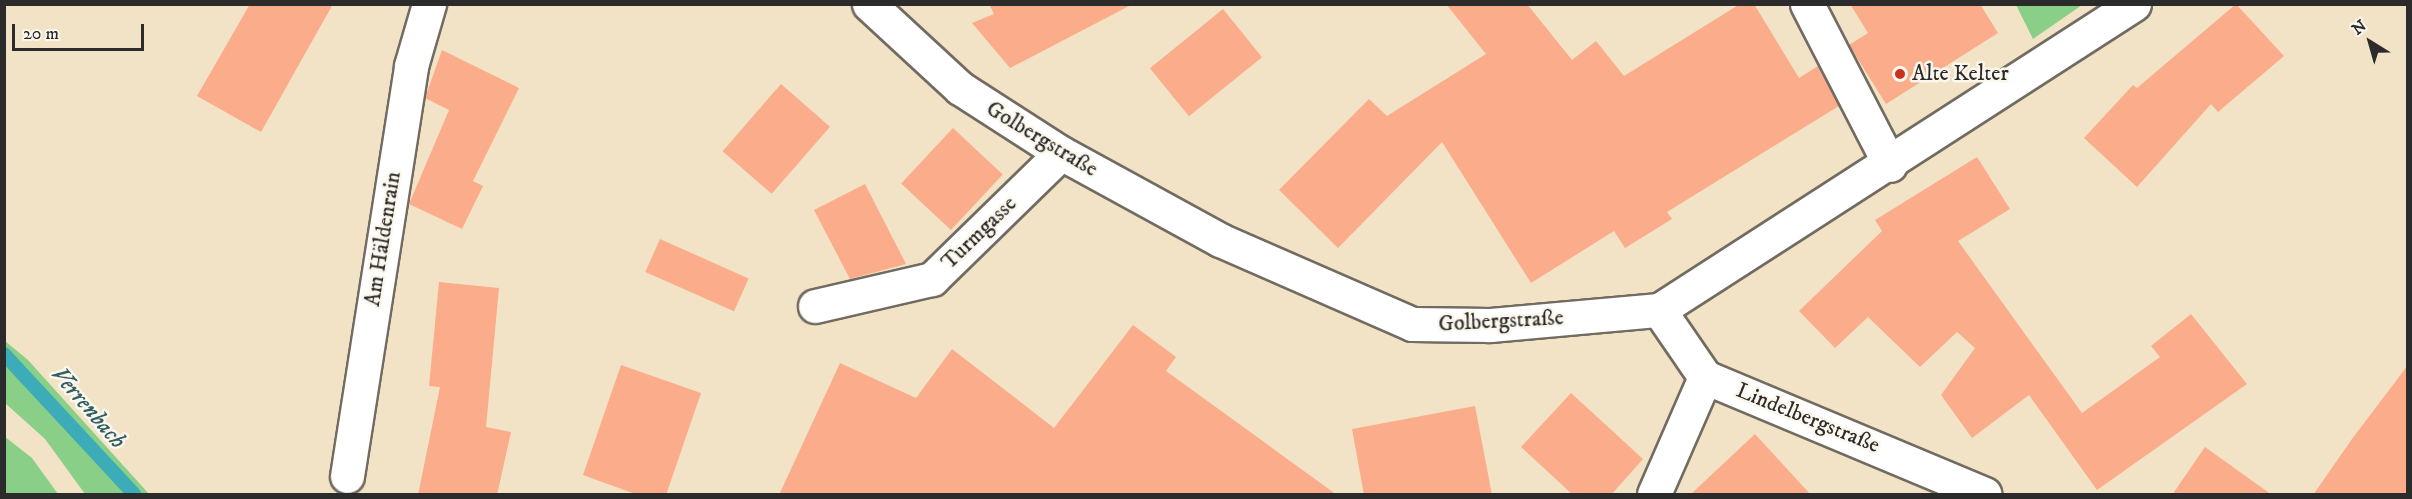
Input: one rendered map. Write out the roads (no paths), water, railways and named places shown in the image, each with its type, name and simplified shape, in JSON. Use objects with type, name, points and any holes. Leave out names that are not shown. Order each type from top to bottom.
[{"type":"street","name":"Am Häldenrain","points":[[347,476],[409,77],[429,4]]},
{"type":"street","name":"Golbergstraße","points":[[869,4],[960,88],[1061,153],[1220,240],[1412,324],[1490,325],[1659,310],[1890,165],[2134,4]]},
{"type":"street","points":[[1807,4],[1890,165]]},
{"type":"street","name":"Turmgasse","points":[[815,306],[932,279],[1061,153]]},
{"type":"street","points":[[1654,495],[1705,378],[1659,310]]},
{"type":"street","name":"Lindelbergstraße","points":[[1705,378],[1985,495]]},
{"type":"waterway","name":"Verrenbach","points":[[4,354],[134,494]]},
{"type":"place","name":"Alte Kelter","points":[[1900,74]]}]
